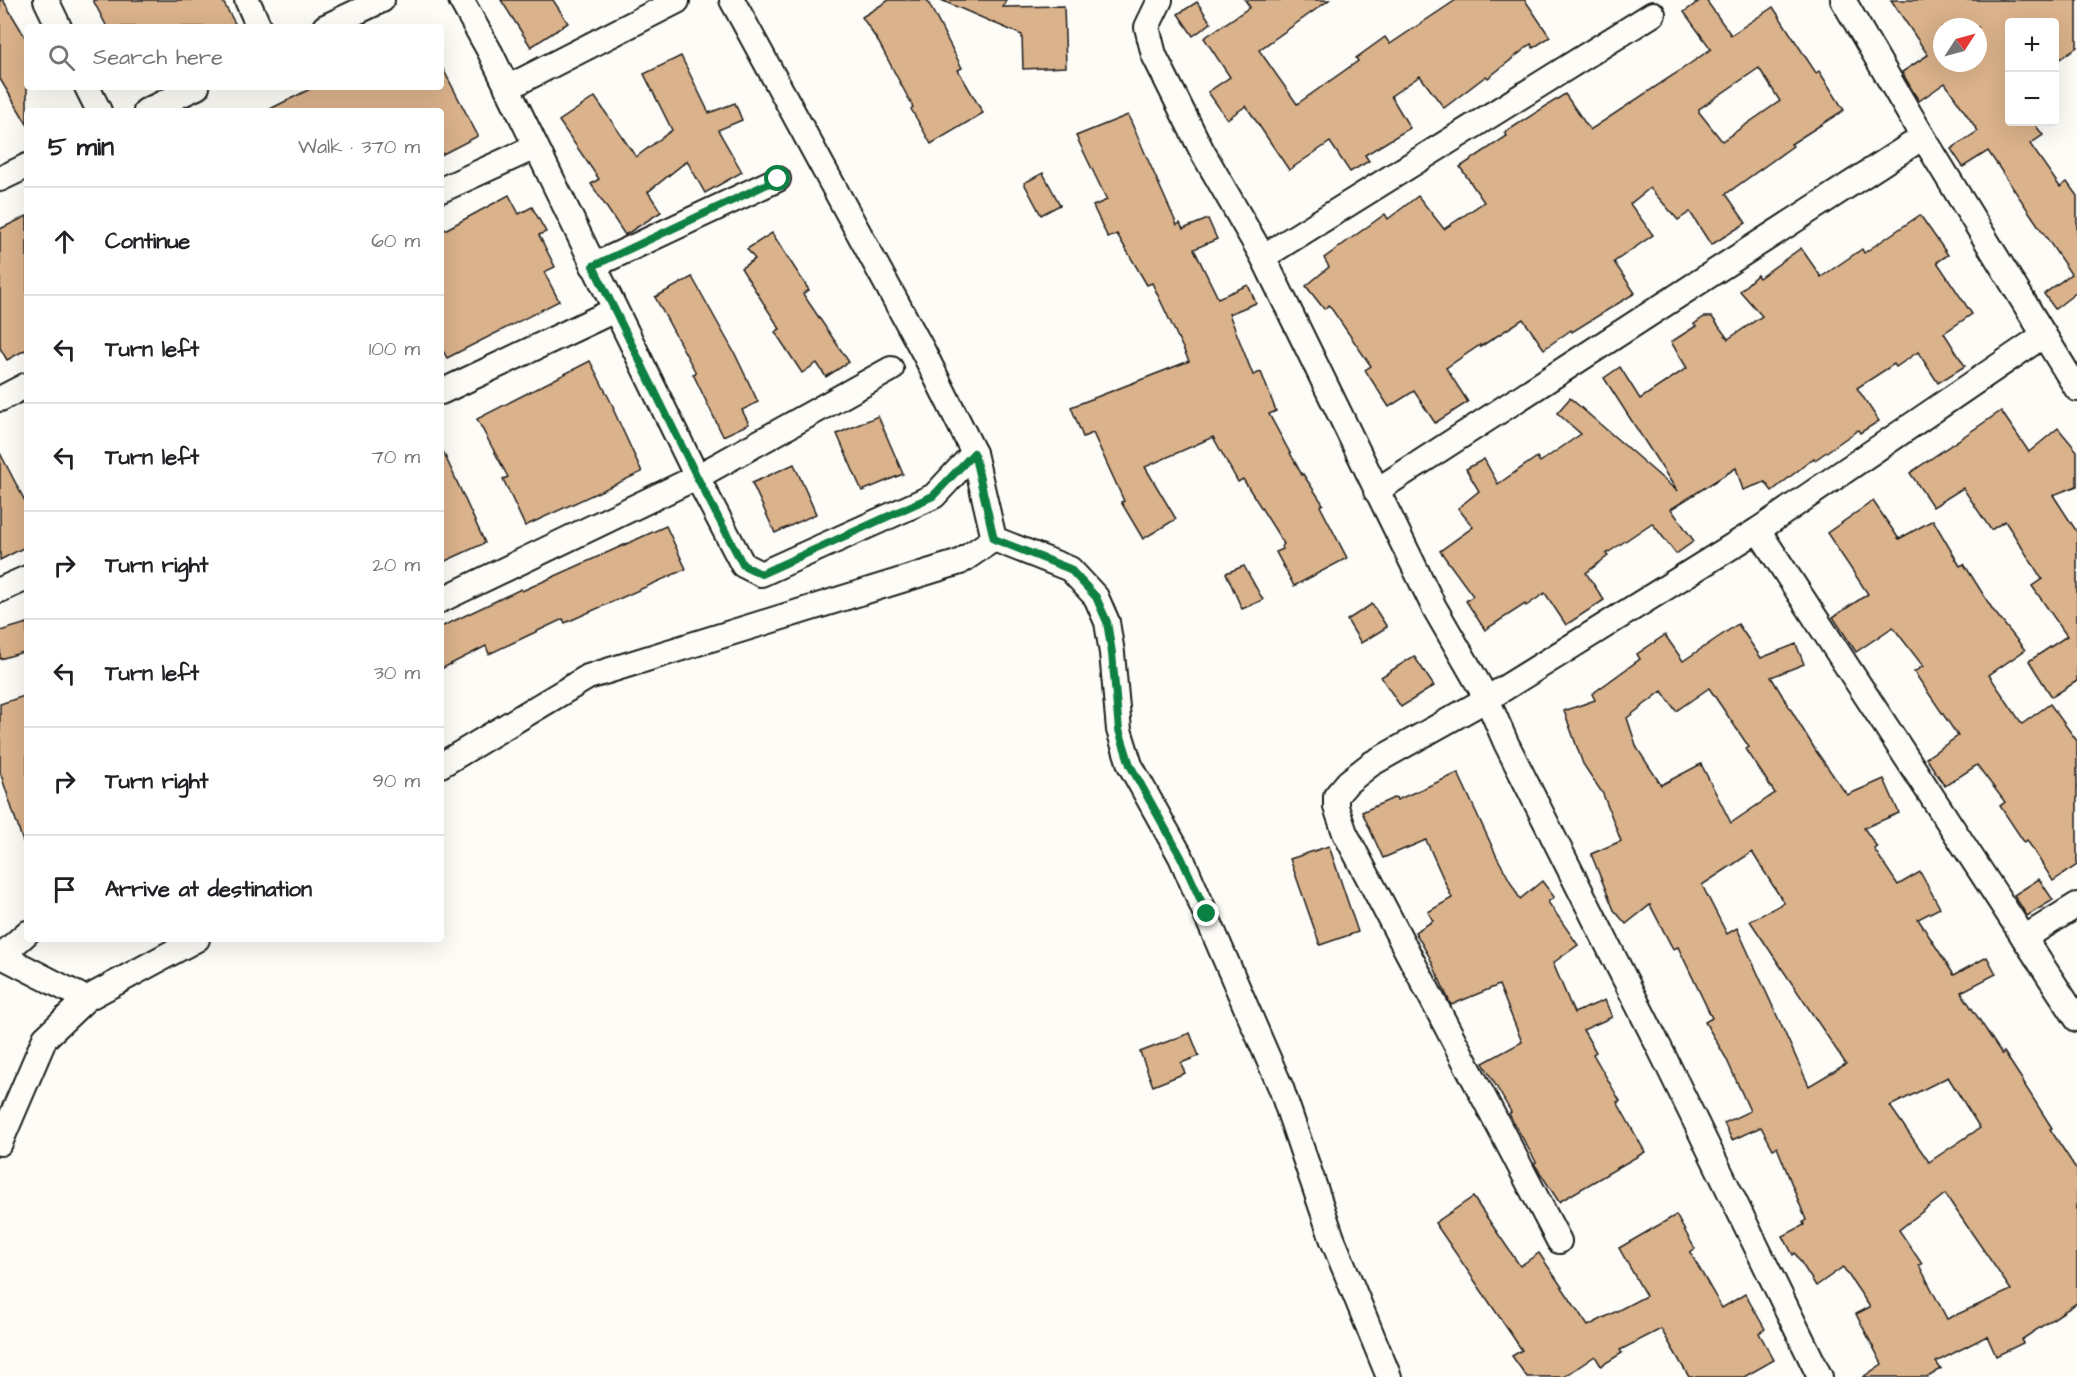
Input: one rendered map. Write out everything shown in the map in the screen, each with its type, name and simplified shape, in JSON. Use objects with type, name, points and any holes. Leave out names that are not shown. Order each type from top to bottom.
[{"type":"street","points":[[46,0],[58,24]]},
{"type":"street","points":[[247,0],[258,24]]},
{"type":"street","points":[[331,24],[382,0]]},
{"type":"street","points":[[461,0],[490,52],[697,477],[743,565],[761,574],[933,496],[974,453]]},
{"type":"street","points":[[732,0],[923,351],[974,453],[994,539]]},
{"type":"street","points":[[1160,0],[1147,27],[1154,55],[1202,151],[1263,257],[1434,607],[1487,699],[1506,743],[1661,1051],[1820,1377]]},
{"type":"street","points":[[1843,0],[1923,137],[2077,389]]},
{"type":"street","points":[[507,88],[676,1]]},
{"type":"street","points":[[1263,257],[1653,14]]},
{"type":"street","points":[[88,90],[98,108]]},
{"type":"street","points":[[152,108],[191,90]]},
{"type":"street","points":[[1377,491],[1923,137]]},
{"type":"street","points":[[444,189],[535,147]]},
{"type":"street","points":[[0,179],[24,167]]},
{"type":"street","points":[[593,266],[778,179]]},
{"type":"street","points":[[444,391],[615,310]]},
{"type":"street","points":[[1559,1241],[1345,833],[1336,807],[1336,796],[1348,782],[1371,764],[1487,699],[1758,530],[2044,335]]},
{"type":"street","points":[[444,599],[697,477],[891,369]]},
{"type":"street","points":[[0,399],[24,387]]},
{"type":"street","points":[[1758,530],[2077,1019]]},
{"type":"street","points":[[444,763],[588,677],[960,561],[994,539]]},
{"type":"street","points":[[994,539],[1070,569],[1096,597],[1107,622],[1119,730],[1130,765],[1181,857],[1281,1088],[1332,1238],[1389,1377]]},
{"type":"street","points":[[0,590],[24,579]]},
{"type":"street","points":[[2024,938],[2077,905]]},
{"type":"street","points":[[24,936],[1,955],[86,999]]},
{"type":"street","points":[[0,1143],[45,1038],[86,999],[191,942]]},
{"type":"building","points":[[0,0],[3,0],[24,35],[24,90],[27,90],[27,108],[24,108],[24,119],[0,79]]},
{"type":"building","points":[[93,0],[222,0],[235,24],[105,24]]},
{"type":"building","points":[[501,0],[553,0],[568,23],[531,47]]},
{"type":"building","points":[[889,0],[927,0],[962,68],[958,70],[983,113],[931,144],[879,43],[862,17]]},
{"type":"building","points":[[941,0],[1006,0],[1003,7],[1064,6],[1066,67],[1023,69],[1022,35]]},
{"type":"building","points":[[1245,0],[1329,0],[1259,50],[1297,104],[1358,61],[1356,58],[1385,37],[1390,44],[1456,0],[1525,0],[1550,37],[1533,48],[1531,44],[1488,78],[1486,76],[1444,108],[1420,76],[1391,96],[1410,128],[1365,155],[1369,161],[1350,172],[1330,142],[1289,170],[1246,106],[1227,119],[1208,92],[1230,77],[1204,38],[1250,7]]},
{"type":"building","points":[[1701,0],[1706,0],[1731,35],[1773,7],[1816,73],[1819,71],[1844,110],[1791,144],[1793,146],[1726,194],[1746,223],[1711,245],[1690,212],[1678,220],[1650,188],[1630,204],[1653,235],[1614,262],[1635,293],[1572,332],[1571,330],[1544,349],[1523,319],[1480,347],[1480,345],[1446,368],[1468,402],[1435,423],[1414,391],[1389,407],[1365,370],[1371,366],[1329,305],[1324,309],[1306,286],[1329,267],[1324,258],[1385,214],[1388,219],[1418,196],[1444,229],[1484,202],[1460,167],[1507,136],[1504,133],[1565,94],[1590,130],[1675,74],[1711,49],[1684,12]],"holes":[[[1759,68],[1780,101],[1722,141],[1699,112],[1699,109]]]},
{"type":"building","points":[[1891,0],[2077,0],[2077,47],[2059,59],[2059,18],[2005,18],[2005,126],[2036,126],[2043,135],[2030,144],[2060,187],[2067,182],[2077,196],[2077,292],[2055,309],[2044,294],[2071,274],[1988,151],[1963,167],[1951,149],[1978,131],[1945,83],[1919,101],[1902,72],[1928,55]]},
{"type":"building","points":[[1197,2],[1211,23],[1193,36],[1178,14]]},
{"type":"building","points":[[681,56],[709,113],[735,103],[742,120],[718,130],[742,172],[705,193],[687,161],[648,192],[661,212],[625,235],[591,184],[599,179],[559,121],[595,97],[636,157],[672,130],[644,74]]},
{"type":"building","points":[[444,71],[478,136],[444,153],[444,108],[272,108],[308,90],[444,90]]},
{"type":"building","points":[[1128,115],[1177,225],[1180,223],[1183,229],[1208,219],[1217,239],[1194,249],[1218,298],[1248,285],[1256,303],[1229,314],[1253,375],[1261,372],[1276,411],[1269,414],[1302,475],[1323,504],[1320,506],[1347,558],[1294,586],[1276,552],[1283,549],[1284,544],[1243,479],[1238,482],[1213,437],[1145,467],[1176,519],[1143,539],[1121,502],[1124,501],[1093,433],[1083,437],[1071,407],[1189,361],[1152,283],[1147,285],[1117,234],[1108,238],[1093,206],[1107,200],[1076,136]]},
{"type":"building","points":[[1043,173],[1060,205],[1041,215],[1024,183]]},
{"type":"building","points":[[509,195],[519,214],[532,207],[546,232],[539,235],[555,267],[544,272],[559,301],[447,358],[444,352],[444,230]]},
{"type":"building","points":[[1920,215],[1948,255],[1937,262],[1972,314],[1944,333],[1965,366],[1938,383],[1918,352],[1896,367],[1894,364],[1857,388],[1879,421],[1860,433],[1858,430],[1815,460],[1814,458],[1772,491],[1765,482],[1743,490],[1736,468],[1671,509],[1694,541],[1676,554],[1652,523],[1606,554],[1608,556],[1586,573],[1604,600],[1566,625],[1545,593],[1485,630],[1466,601],[1473,596],[1440,551],[1473,527],[1458,508],[1479,491],[1466,469],[1484,459],[1498,484],[1537,457],[1540,462],[1581,434],[1557,413],[1570,398],[1677,491],[1604,378],[1620,367],[1640,399],[1687,368],[1671,342],[1696,326],[1694,324],[1704,317],[1712,317],[1728,339],[1762,316],[1740,291],[1757,275],[1759,278],[1801,248],[1821,277],[1862,249],[1864,253]]},
{"type":"building","points":[[24,217],[24,351],[7,360],[0,348],[0,229]]},
{"type":"building","points":[[772,233],[809,290],[803,294],[849,362],[826,377],[817,363],[802,373],[775,332],[780,329],[741,268],[755,259],[747,249]]},
{"type":"building","points":[[692,277],[735,354],[758,402],[742,410],[749,424],[723,436],[693,374],[696,373],[655,297]]},
{"type":"building","points":[[590,361],[642,472],[525,526],[503,479],[508,477],[477,419]]},
{"type":"building","points":[[2001,411],[2029,452],[2058,428],[2077,451],[2077,486],[2053,495],[2077,532],[2077,681],[2052,697],[2029,661],[2067,636],[2032,586],[2042,579],[2005,521],[1991,530],[1963,488],[1933,507],[1910,473]]},
{"type":"building","points":[[878,416],[903,474],[862,491],[837,434]]},
{"type":"building","points":[[0,453],[24,499],[24,548],[0,560]]},
{"type":"building","points":[[444,454],[485,543],[444,562]]},
{"type":"building","points":[[794,464],[816,514],[775,533],[752,483]]},
{"type":"building","points":[[1873,501],[1899,539],[1933,520],[1960,566],[1964,564],[1993,610],[2025,650],[1989,675],[2022,724],[2050,704],[2077,741],[2077,865],[2053,881],[2027,840],[2024,842],[2000,806],[2005,802],[1977,765],[1945,786],[1926,758],[1958,736],[1914,672],[1923,666],[1893,627],[1856,652],[1833,617],[1868,594],[1827,533]]},
{"type":"building","points":[[666,526],[686,569],[565,623],[563,619],[489,654],[486,646],[444,667],[444,626],[521,589],[522,591]]},
{"type":"building","points":[[1244,566],[1263,600],[1242,609],[1226,573]]},
{"type":"building","points":[[1372,604],[1387,627],[1361,643],[1347,620]]},
{"type":"building","points":[[24,624],[24,652],[0,659],[0,631]]},
{"type":"building","points":[[1738,624],[1761,658],[1796,644],[1804,664],[1771,677],[1816,751],[1847,795],[1884,779],[1899,813],[1864,828],[1877,847],[1874,849],[1898,885],[1920,872],[1940,908],[1918,919],[1954,975],[1987,957],[1996,974],[1961,992],[2025,1084],[2052,1128],[2050,1129],[2077,1170],[2077,1303],[2021,1340],[2023,1343],[1996,1356],[1987,1336],[1936,1362],[1941,1369],[1928,1377],[1863,1377],[1882,1364],[1856,1314],[1870,1307],[1843,1267],[1816,1286],[1795,1253],[1793,1255],[1783,1236],[1804,1225],[1803,1222],[1806,1220],[1777,1147],[1773,1149],[1761,1127],[1732,1140],[1724,1123],[1750,1111],[1726,1058],[1705,1022],[1712,1018],[1678,947],[1673,949],[1650,905],[1626,924],[1614,910],[1591,854],[1621,841],[1603,794],[1583,764],[1564,711],[1595,700],[1592,694],[1640,659],[1637,654],[1665,635],[1683,661]],"holes":[[[1709,688],[1749,747],[1746,749],[1775,793],[1731,823],[1701,764],[1661,785],[1637,748],[1627,718],[1662,691],[1676,711]],[[1752,852],[1784,903],[1750,921],[1846,1064],[1809,1086],[1737,928],[1727,934],[1702,885]],[[1948,1077],[1980,1128],[1929,1162],[1890,1106]],[[1945,1194],[2011,1290],[1947,1319],[1919,1265],[1922,1264],[1899,1230]]]},
{"type":"building","points":[[1414,656],[1434,686],[1401,707],[1381,677]]},
{"type":"building","points":[[24,696],[24,842],[0,772],[0,704]]},
{"type":"building","points":[[1458,773],[1497,857],[1520,899],[1542,881],[1554,897],[1548,902],[1578,945],[1553,963],[1574,1013],[1605,1000],[1612,1017],[1583,1030],[1596,1052],[1593,1054],[1620,1101],[1617,1102],[1645,1152],[1559,1202],[1534,1164],[1536,1162],[1509,1114],[1511,1112],[1483,1063],[1522,1042],[1499,985],[1451,1005],[1429,956],[1415,932],[1433,921],[1428,912],[1452,898],[1426,840],[1383,858],[1362,812],[1396,797],[1397,800]]},
{"type":"building","points":[[1329,846],[1358,932],[1320,945],[1290,859]]},
{"type":"building","points":[[2039,879],[2053,900],[2027,916],[2014,895]]},
{"type":"building","points":[[1190,1033],[1199,1056],[1181,1063],[1185,1073],[1153,1086],[1140,1052]]},
{"type":"building","points":[[1473,1197],[1520,1266],[1539,1253],[1588,1326],[1646,1296],[1619,1248],[1676,1215],[1695,1249],[1690,1252],[1722,1308],[1745,1294],[1765,1329],[1759,1333],[1774,1360],[1744,1377],[1689,1377],[1661,1329],[1620,1350],[1622,1353],[1601,1366],[1595,1356],[1564,1377],[1527,1377],[1512,1356],[1522,1350],[1435,1223]]},
{"type":"route","points":[[778,179],[593,266],[743,565],[761,574],[933,496],[974,453],[994,539],[1070,569],[1096,597],[1107,622],[1119,730],[1130,765],[1181,857],[1207,914]]}]
